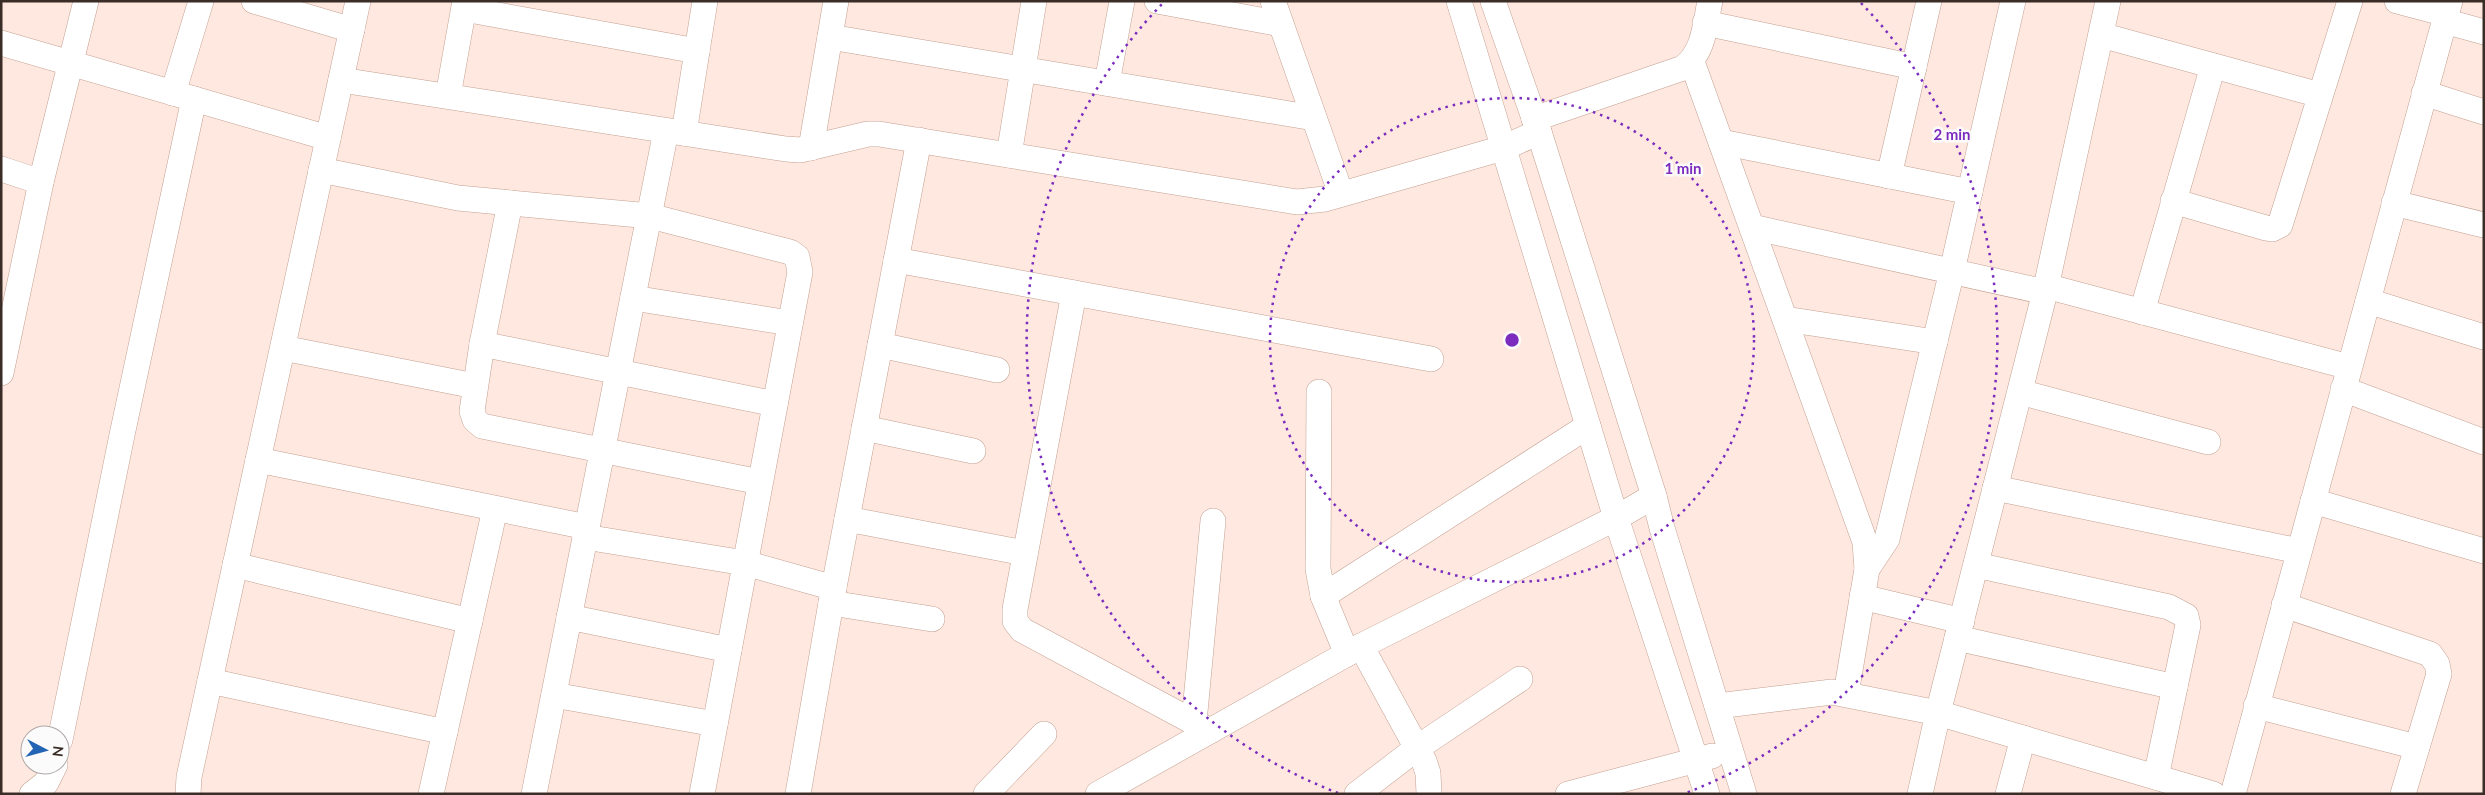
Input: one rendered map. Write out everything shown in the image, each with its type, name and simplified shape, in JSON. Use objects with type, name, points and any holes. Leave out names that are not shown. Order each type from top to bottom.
[{"type":"street","points":[[1,373],[41,182],[86,1]]},
{"type":"street","points":[[63,725],[122,435],[201,1]]},
{"type":"street","points":[[254,1],[352,30]]},
{"type":"street","points":[[188,794],[189,777],[358,1]]},
{"type":"street","points":[[534,794],[650,216],[697,50],[705,1]]},
{"type":"street","points":[[811,148],[836,1]]},
{"type":"street","points":[[1009,155],[1034,1]]},
{"type":"street","points":[[1106,83],[1122,1]]},
{"type":"street","points":[[1157,1],[1281,24]]},
{"type":"street","points":[[1273,1],[1341,194]]},
{"type":"street","points":[[1459,1],[1616,518],[1707,794]]},
{"type":"street","points":[[1494,1],[1537,126],[1654,496],[1662,528],[1744,794]]},
{"type":"street","points":[[1889,176],[1929,1]]},
{"type":"street","points":[[1867,569],[1887,538],[1952,271],[2013,1]]},
{"type":"street","points":[[1920,794],[1938,712],[2046,289],[2108,1]]},
{"type":"street","points":[[2173,201],[2266,228],[2276,228],[2280,224],[2350,1]]},
{"type":"street","points":[[2397,1],[2447,12],[2484,32]]},
{"type":"street","points":[[448,96],[464,5],[697,50]]},
{"type":"street","points":[[341,80],[786,149],[811,148],[868,134],[919,140],[1297,202],[1312,201],[1341,194],[1504,148],[1537,126],[1683,68],[1692,62],[1698,53],[1707,12],[1914,68]]},
{"type":"street","points":[[2233,794],[2447,12]]},
{"type":"street","points":[[2101,36],[2320,95]]},
{"type":"street","points":[[830,37],[1314,118]]},
{"type":"street","points":[[1,43],[328,138]]},
{"type":"street","points":[[1692,62],[1865,542],[1867,569],[1846,694]]},
{"type":"street","points":[[2142,312],[2212,66]]},
{"type":"street","points":[[2424,93],[2484,112]]},
{"type":"street","points":[[798,794],[832,595],[919,140]]},
{"type":"street","points":[[1721,142],[1970,192]]},
{"type":"street","points":[[1,168],[41,182]]},
{"type":"street","points":[[321,170],[458,198],[650,216],[790,252],[796,257],[800,272],[702,794]]},
{"type":"street","points":[[510,203],[482,344],[472,411],[474,420],[482,426],[760,482]]},
{"type":"street","points":[[2394,203],[2484,225]]},
{"type":"street","points":[[1752,227],[1952,271],[2046,289],[2142,312],[2346,378],[2482,434]]},
{"type":"street","points":[[896,260],[1431,359]]},
{"type":"street","points":[[1074,293],[1014,609],[1015,621],[1022,630],[1202,726]]},
{"type":"street","points":[[633,298],[790,323]]},
{"type":"street","points":[[2368,301],[2484,336]]},
{"type":"street","points":[[1785,319],[1935,342]]},
{"type":"street","points":[[482,344],[775,404]]},
{"type":"street","points":[[880,346],[998,370]]},
{"type":"street","points":[[283,348],[476,386]]},
{"type":"street","points":[[1319,392],[1318,569],[1324,596],[1354,650],[1417,748],[1428,773],[1429,794]]},
{"type":"street","points":[[2020,392],[2208,442]]},
{"type":"street","points":[[1324,596],[1588,426]]},
{"type":"street","points":[[864,428],[973,451]]},
{"type":"street","points":[[258,460],[495,508],[586,532],[745,563],[832,595],[932,619]]},
{"type":"street","points":[[1996,488],[2299,551]]},
{"type":"street","points":[[1098,794],[1202,726],[1616,518],[1654,496]]},
{"type":"street","points":[[2313,502],[2484,550]]},
{"type":"street","points":[[430,794],[495,508]]},
{"type":"street","points":[[847,518],[1025,553]]},
{"type":"street","points":[[1202,726],[1213,521]]},
{"type":"street","points":[[235,565],[470,621]]},
{"type":"street","points":[[1976,565],[2178,610],[2186,616],[2188,625],[2156,777]]},
{"type":"street","points":[[1862,597],[1959,630],[2175,687]]},
{"type":"street","points":[[2284,605],[2430,654],[2437,664],[2439,674],[2403,794]]},
{"type":"street","points":[[569,617],[729,650]]},
{"type":"street","points":[[1357,794],[1417,748],[1520,679]]},
{"type":"street","points":[[210,681],[444,732]]},
{"type":"street","points":[[1717,706],[1832,692],[1846,694],[1938,712],[2213,794]]},
{"type":"street","points":[[554,695],[715,724]]},
{"type":"street","points":[[2256,706],[2417,747]]},
{"type":"street","points":[[986,794],[1044,734]]},
{"type":"street","points":[[2008,794],[2023,738]]},
{"type":"street","points":[[1568,794],[1697,762],[1730,749]]},
{"type":"street","points":[[32,794],[46,783],[50,775]]}]
